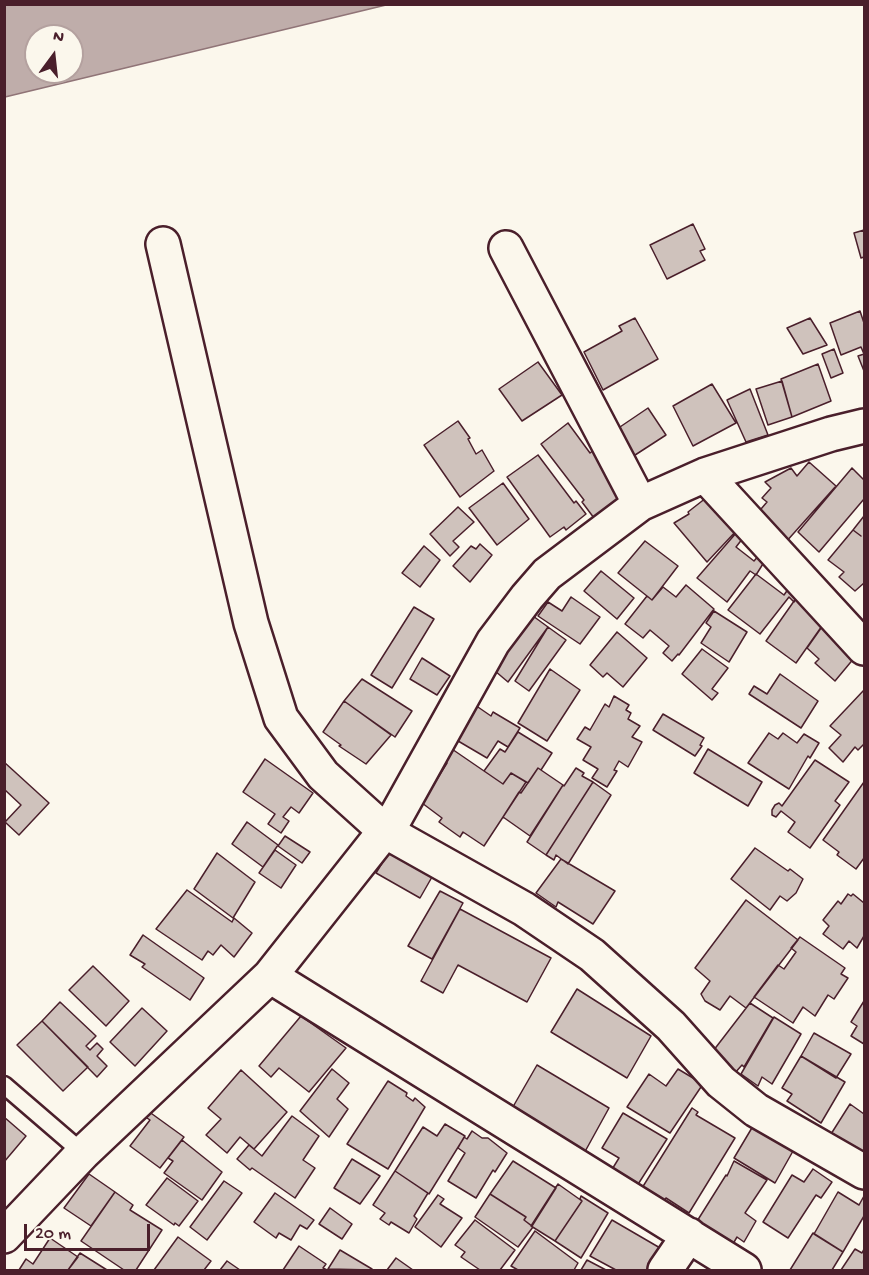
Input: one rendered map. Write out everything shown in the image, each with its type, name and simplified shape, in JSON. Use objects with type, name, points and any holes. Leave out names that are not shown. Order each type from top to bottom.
[{"type":"street","points":[[163,244],[251,623],[281,718],[323,775],[385,831],[524,909],[592,955],[671,1026],[722,1082],[756,1110],[864,1172]]},
{"type":"street","points":[[506,248],[640,504]]},
{"type":"street","points":[[4,1236],[83,1153],[270,976],[395,818],[493,642],[527,597],[548,574],[640,504],[705,475],[831,434],[864,426]]},
{"type":"street","points":[[705,475],[864,648]]},
{"type":"street","points":[[270,976],[744,1270]]},
{"type":"street","points":[[665,1270],[689,1235]]},
{"type":"lane","points":[[4,1085],[83,1153]]},
{"type":"shaded area","points":[[5,4],[386,4],[84,78],[84,24],[24,24],[24,84],[59,84],[5,97]]},
{"type":"building","points":[[693,224],[705,249],[700,251],[705,260],[667,279],[650,245]]},
{"type":"building","points":[[864,230],[864,257],[861,258],[854,233]]},
{"type":"building","points":[[860,311],[864,323],[864,354],[861,347],[841,355],[830,323]]},
{"type":"building","points":[[635,318],[658,359],[603,390],[584,352],[622,331],[619,326]]},
{"type":"building","points":[[810,318],[827,345],[803,354],[787,328]]},
{"type":"building","points":[[834,349],[843,373],[831,378],[822,354]]},
{"type":"building","points":[[864,354],[864,371],[858,356]]},
{"type":"building","points":[[538,362],[562,395],[522,421],[499,389]]},
{"type":"building","points":[[818,364],[831,401],[792,417],[781,379]]},
{"type":"building","points":[[782,381],[792,417],[768,425],[756,389]]},
{"type":"building","points":[[712,384],[736,423],[693,446],[673,406]]},
{"type":"building","points":[[750,389],[768,435],[746,442],[727,400]]},
{"type":"building","points":[[648,408],[666,435],[632,457],[614,431]]},
{"type":"building","points":[[458,421],[470,438],[468,439],[476,454],[482,450],[494,471],[460,497],[424,445]]},
{"type":"building","points":[[568,423],[590,453],[595,449],[629,495],[594,518],[582,502],[584,500],[541,444]]},
{"type":"building","points":[[538,455],[574,503],[576,501],[586,514],[566,530],[564,527],[550,537],[507,477]]},
{"type":"building","points":[[809,462],[836,486],[785,543],[755,516],[767,502],[762,498],[771,488],[765,482],[791,468],[797,476]]},
{"type":"building","points":[[852,468],[864,480],[864,499],[819,552],[798,532]]},
{"type":"building","points":[[503,483],[529,519],[497,545],[469,508]]},
{"type":"building","points":[[711,494],[738,529],[707,562],[674,523],[689,514],[688,512]]},
{"type":"building","points":[[458,507],[474,522],[453,541],[459,547],[450,556],[430,534]]},
{"type":"building","points":[[864,516],[864,583],[855,591],[839,577],[844,572],[828,560]]},
{"type":"building","points":[[737,532],[743,538],[736,547],[754,561],[760,554],[766,559],[756,575],[750,571],[727,602],[697,578]]},
{"type":"building","points":[[645,541],[678,566],[652,600],[618,573]]},
{"type":"building","points":[[480,544],[492,555],[470,582],[453,566],[471,546],[476,549]]},
{"type":"building","points":[[424,546],[440,560],[420,587],[402,573]]},
{"type":"building","points":[[601,571],[634,598],[617,619],[584,591]]},
{"type":"building","points":[[756,574],[784,595],[791,585],[800,593],[794,602],[789,597],[760,634],[728,610]]},
{"type":"building","points":[[686,585],[714,609],[672,661],[663,653],[669,646],[650,630],[643,638],[625,624],[647,596],[652,600],[663,587],[676,597]]},
{"type":"building","points":[[799,594],[829,616],[796,663],[766,641]]},
{"type":"building","points":[[571,597],[600,617],[580,644],[538,616],[548,602],[562,611]]},
{"type":"building","points":[[414,607],[434,619],[392,688],[371,675]]},
{"type":"building","points":[[714,611],[747,632],[729,662],[701,643],[711,627],[706,623]]},
{"type":"building","points":[[533,616],[548,627],[508,682],[488,665]]},
{"type":"building","points":[[826,621],[860,651],[835,681],[815,663],[819,659],[807,648]]},
{"type":"building","points":[[548,627],[566,640],[529,691],[515,681]]},
{"type":"building","points":[[617,632],[647,658],[623,687],[607,673],[603,677],[590,665]]},
{"type":"building","points":[[702,649],[728,668],[712,689],[718,693],[712,700],[682,674]]},
{"type":"building","points":[[422,658],[450,676],[437,695],[410,679]]},
{"type":"building","points":[[550,669],[580,690],[547,741],[518,723]]},
{"type":"building","points":[[780,674],[818,701],[801,728],[749,694],[754,686],[767,694]]},
{"type":"building","points":[[362,679],[412,711],[395,737],[344,701]]},
{"type":"building","points":[[864,690],[864,744],[858,750],[855,747],[843,762],[829,748],[841,735],[830,726]]},
{"type":"building","points":[[614,696],[629,705],[626,710],[631,713],[628,719],[640,726],[632,737],[642,742],[628,767],[619,761],[614,770],[617,771],[607,787],[592,778],[598,769],[583,760],[591,747],[577,739],[585,727],[590,730],[605,704],[609,707]]},
{"type":"building","points":[[344,701],[391,735],[366,764],[323,732]]},
{"type":"building","points":[[475,705],[491,716],[493,712],[520,728],[508,747],[498,741],[487,758],[453,738]]},
{"type":"building","points":[[663,714],[704,738],[695,756],[653,730]]},
{"type":"building","points":[[518,732],[552,753],[541,770],[538,768],[528,783],[511,773],[503,784],[484,771],[500,749],[505,752]]},
{"type":"building","points":[[769,733],[778,739],[783,733],[797,743],[804,734],[819,743],[810,758],[808,756],[789,789],[748,763]]},
{"type":"building","points":[[449,747],[503,784],[511,773],[526,782],[484,846],[463,832],[460,837],[439,822],[442,818],[422,803],[447,763],[440,759]]},
{"type":"building","points":[[708,749],[762,782],[748,806],[694,773]]},
{"type":"building","points":[[265,759],[313,793],[299,813],[291,807],[283,817],[289,821],[281,833],[268,824],[275,814],[243,792]]},
{"type":"building","points":[[815,760],[849,782],[835,801],[840,805],[810,848],[788,832],[795,822],[781,811],[776,817],[772,815],[772,810],[779,803],[782,806]]},
{"type":"building","points":[[4,762],[49,803],[19,835],[5,822],[21,805],[4,789]]},
{"type":"building","points":[[538,768],[563,785],[530,836],[503,817]]},
{"type":"building","points":[[576,768],[584,773],[582,776],[593,782],[546,855],[527,842]]},
{"type":"building","points":[[593,782],[611,795],[568,864],[556,855],[554,860],[546,855]]},
{"type":"building","points":[[864,782],[864,858],[856,869],[837,855],[839,852],[823,840]]},
{"type":"building","points":[[247,822],[278,845],[263,867],[232,844]]},
{"type":"building","points":[[285,836],[310,852],[302,863],[278,846]]},
{"type":"building","points":[[755,848],[803,879],[796,893],[787,901],[780,896],[770,910],[731,879]]},
{"type":"building","points":[[275,850],[296,865],[281,888],[259,873]]},
{"type":"building","points":[[390,850],[432,877],[420,898],[376,873]]},
{"type":"building","points":[[217,853],[255,882],[233,918],[194,889]]},
{"type":"building","points":[[561,859],[615,891],[593,924],[558,902],[556,907],[536,893]]},
{"type":"building","points":[[187,890],[232,922],[234,918],[252,933],[234,957],[221,945],[213,955],[208,951],[202,960],[156,929]]},
{"type":"building","points":[[440,891],[463,903],[432,959],[408,946]]},
{"type":"building","points":[[848,894],[851,896],[853,894],[864,903],[864,936],[857,948],[849,941],[843,949],[823,934],[829,926],[823,920],[838,901],[841,904]]},
{"type":"building","points":[[746,900],[798,940],[746,1008],[730,996],[720,1010],[705,1001],[701,994],[710,981],[695,968]]},
{"type":"building","points":[[460,909],[551,958],[527,1002],[458,965],[443,993],[421,981]]},
{"type":"building","points":[[143,935],[204,978],[190,1000],[142,967],[145,964],[130,955]]},
{"type":"building","points":[[800,937],[845,968],[841,974],[848,978],[834,999],[828,995],[815,1016],[803,1007],[793,1023],[754,997],[778,965],[784,969],[796,952],[791,948]]},
{"type":"building","points":[[93,966],[129,1001],[106,1026],[69,990]]},
{"type":"building","points":[[577,989],[651,1036],[627,1078],[551,1032]]},
{"type":"building","points":[[864,1001],[864,1044],[851,1036],[857,1026],[851,1022]]},
{"type":"building","points":[[60,1002],[96,1036],[86,1046],[90,1050],[97,1043],[103,1049],[97,1056],[107,1066],[97,1077],[42,1021]]},
{"type":"building","points":[[750,1003],[773,1018],[744,1067],[742,1065],[734,1074],[710,1055]]},
{"type":"building","points":[[142,1008],[167,1031],[135,1066],[110,1042]]},
{"type":"building","points":[[301,1016],[346,1048],[309,1092],[279,1068],[271,1077],[259,1066]]},
{"type":"building","points":[[774,1017],[801,1034],[772,1084],[762,1077],[758,1086],[741,1074]]},
{"type":"building","points":[[42,1021],[88,1067],[63,1091],[17,1045]]},
{"type":"building","points":[[814,1033],[851,1054],[836,1078],[801,1056]]},
{"type":"building","points":[[801,1056],[845,1082],[821,1123],[787,1101],[792,1094],[782,1088]]},
{"type":"building","points":[[537,1065],[609,1108],[582,1157],[510,1112]]},
{"type":"building","points":[[332,1069],[349,1083],[337,1099],[348,1109],[329,1137],[300,1111]]},
{"type":"building","points":[[678,1069],[703,1084],[670,1133],[627,1107],[649,1074],[666,1086]]},
{"type":"building","points":[[241,1070],[287,1112],[254,1149],[240,1137],[227,1153],[206,1135],[221,1119],[208,1108]]},
{"type":"building","points":[[388,1081],[407,1093],[406,1096],[413,1101],[415,1098],[425,1107],[388,1169],[347,1144]]},
{"type":"building","points":[[850,1104],[864,1114],[864,1157],[831,1134]]},
{"type":"building","points":[[692,1108],[698,1112],[696,1115],[735,1138],[689,1213],[666,1198],[659,1208],[637,1196]]},
{"type":"building","points":[[148,1111],[184,1137],[160,1168],[130,1146],[150,1120],[144,1116]]},
{"type":"building","points":[[623,1113],[667,1139],[635,1189],[611,1171],[619,1158],[602,1148]]},
{"type":"building","points":[[292,1116],[319,1136],[303,1160],[315,1168],[295,1198],[252,1168],[250,1170],[237,1159],[249,1145],[262,1156]]},
{"type":"building","points":[[4,1117],[26,1136],[4,1162]]},
{"type":"building","points":[[756,1121],[797,1144],[775,1183],[734,1158]]},
{"type":"building","points":[[445,1124],[465,1136],[429,1194],[395,1171],[423,1127],[437,1136]]},
{"type":"building","points":[[472,1131],[482,1138],[488,1138],[507,1153],[495,1172],[493,1170],[476,1198],[448,1181],[465,1153],[458,1148],[464,1137],[467,1139]]},
{"type":"building","points":[[182,1140],[222,1172],[202,1200],[164,1173],[173,1161],[168,1158]]},
{"type":"building","points":[[352,1159],[380,1176],[360,1204],[334,1188]]},
{"type":"building","points":[[513,1161],[556,1188],[532,1226],[524,1220],[526,1217],[490,1194]]},
{"type":"building","points":[[734,1161],[767,1180],[745,1213],[756,1221],[744,1242],[737,1237],[730,1249],[694,1226],[727,1176]]},
{"type":"building","points":[[813,1169],[832,1182],[821,1198],[816,1195],[788,1238],[763,1222],[792,1175],[804,1182]]},
{"type":"building","points":[[395,1171],[428,1193],[414,1216],[417,1219],[409,1233],[391,1222],[389,1225],[380,1219],[385,1213],[373,1205]]},
{"type":"building","points":[[89,1174],[115,1192],[91,1226],[64,1208]]},
{"type":"building","points":[[167,1178],[198,1201],[179,1226],[175,1223],[174,1225],[146,1205]]},
{"type":"building","points":[[224,1181],[242,1193],[207,1240],[190,1227]]},
{"type":"building","points":[[558,1184],[582,1201],[555,1241],[531,1226]]},
{"type":"building","points":[[115,1192],[133,1205],[130,1210],[162,1230],[136,1270],[124,1270],[81,1241]]},
{"type":"building","points":[[838,1192],[859,1205],[864,1196],[864,1216],[843,1252],[814,1234]]},
{"type":"building","points":[[275,1193],[314,1220],[307,1229],[300,1225],[291,1240],[279,1233],[276,1238],[254,1222]]},
{"type":"building","points":[[490,1194],[526,1217],[524,1220],[533,1227],[518,1247],[475,1217]]},
{"type":"building","points":[[438,1195],[444,1199],[440,1204],[462,1218],[441,1247],[415,1227]]},
{"type":"building","points":[[581,1196],[608,1213],[581,1258],[555,1241],[582,1201]]},
{"type":"building","points":[[330,1208],[352,1224],[342,1239],[319,1224]]},
{"type":"building","points":[[475,1220],[515,1250],[500,1270],[480,1270],[461,1257],[465,1252],[455,1245]]},
{"type":"building","points":[[612,1220],[667,1252],[656,1270],[616,1270],[590,1256]]},
{"type":"building","points":[[535,1231],[578,1263],[574,1270],[518,1270],[511,1266]]},
{"type":"building","points":[[813,1233],[843,1252],[832,1270],[790,1270]]},
{"type":"building","points":[[178,1237],[211,1261],[204,1270],[154,1270]]},
{"type":"building","points":[[50,1238],[78,1257],[68,1270],[19,1270],[26,1259],[33,1264]]},
{"type":"building","points":[[299,1246],[326,1264],[323,1268],[327,1270],[283,1270]]},
{"type":"building","points":[[855,1249],[862,1253],[864,1249],[864,1270],[841,1270]]},
{"type":"building","points":[[340,1250],[372,1269],[372,1270],[328,1269]]},
{"type":"building","points":[[80,1253],[107,1270],[68,1270]]},
{"type":"building","points":[[396,1258],[413,1270],[387,1270]]},
{"type":"building","points":[[587,1260],[606,1270],[581,1270]]},
{"type":"building","points":[[227,1261],[240,1270],[220,1270]]}]
